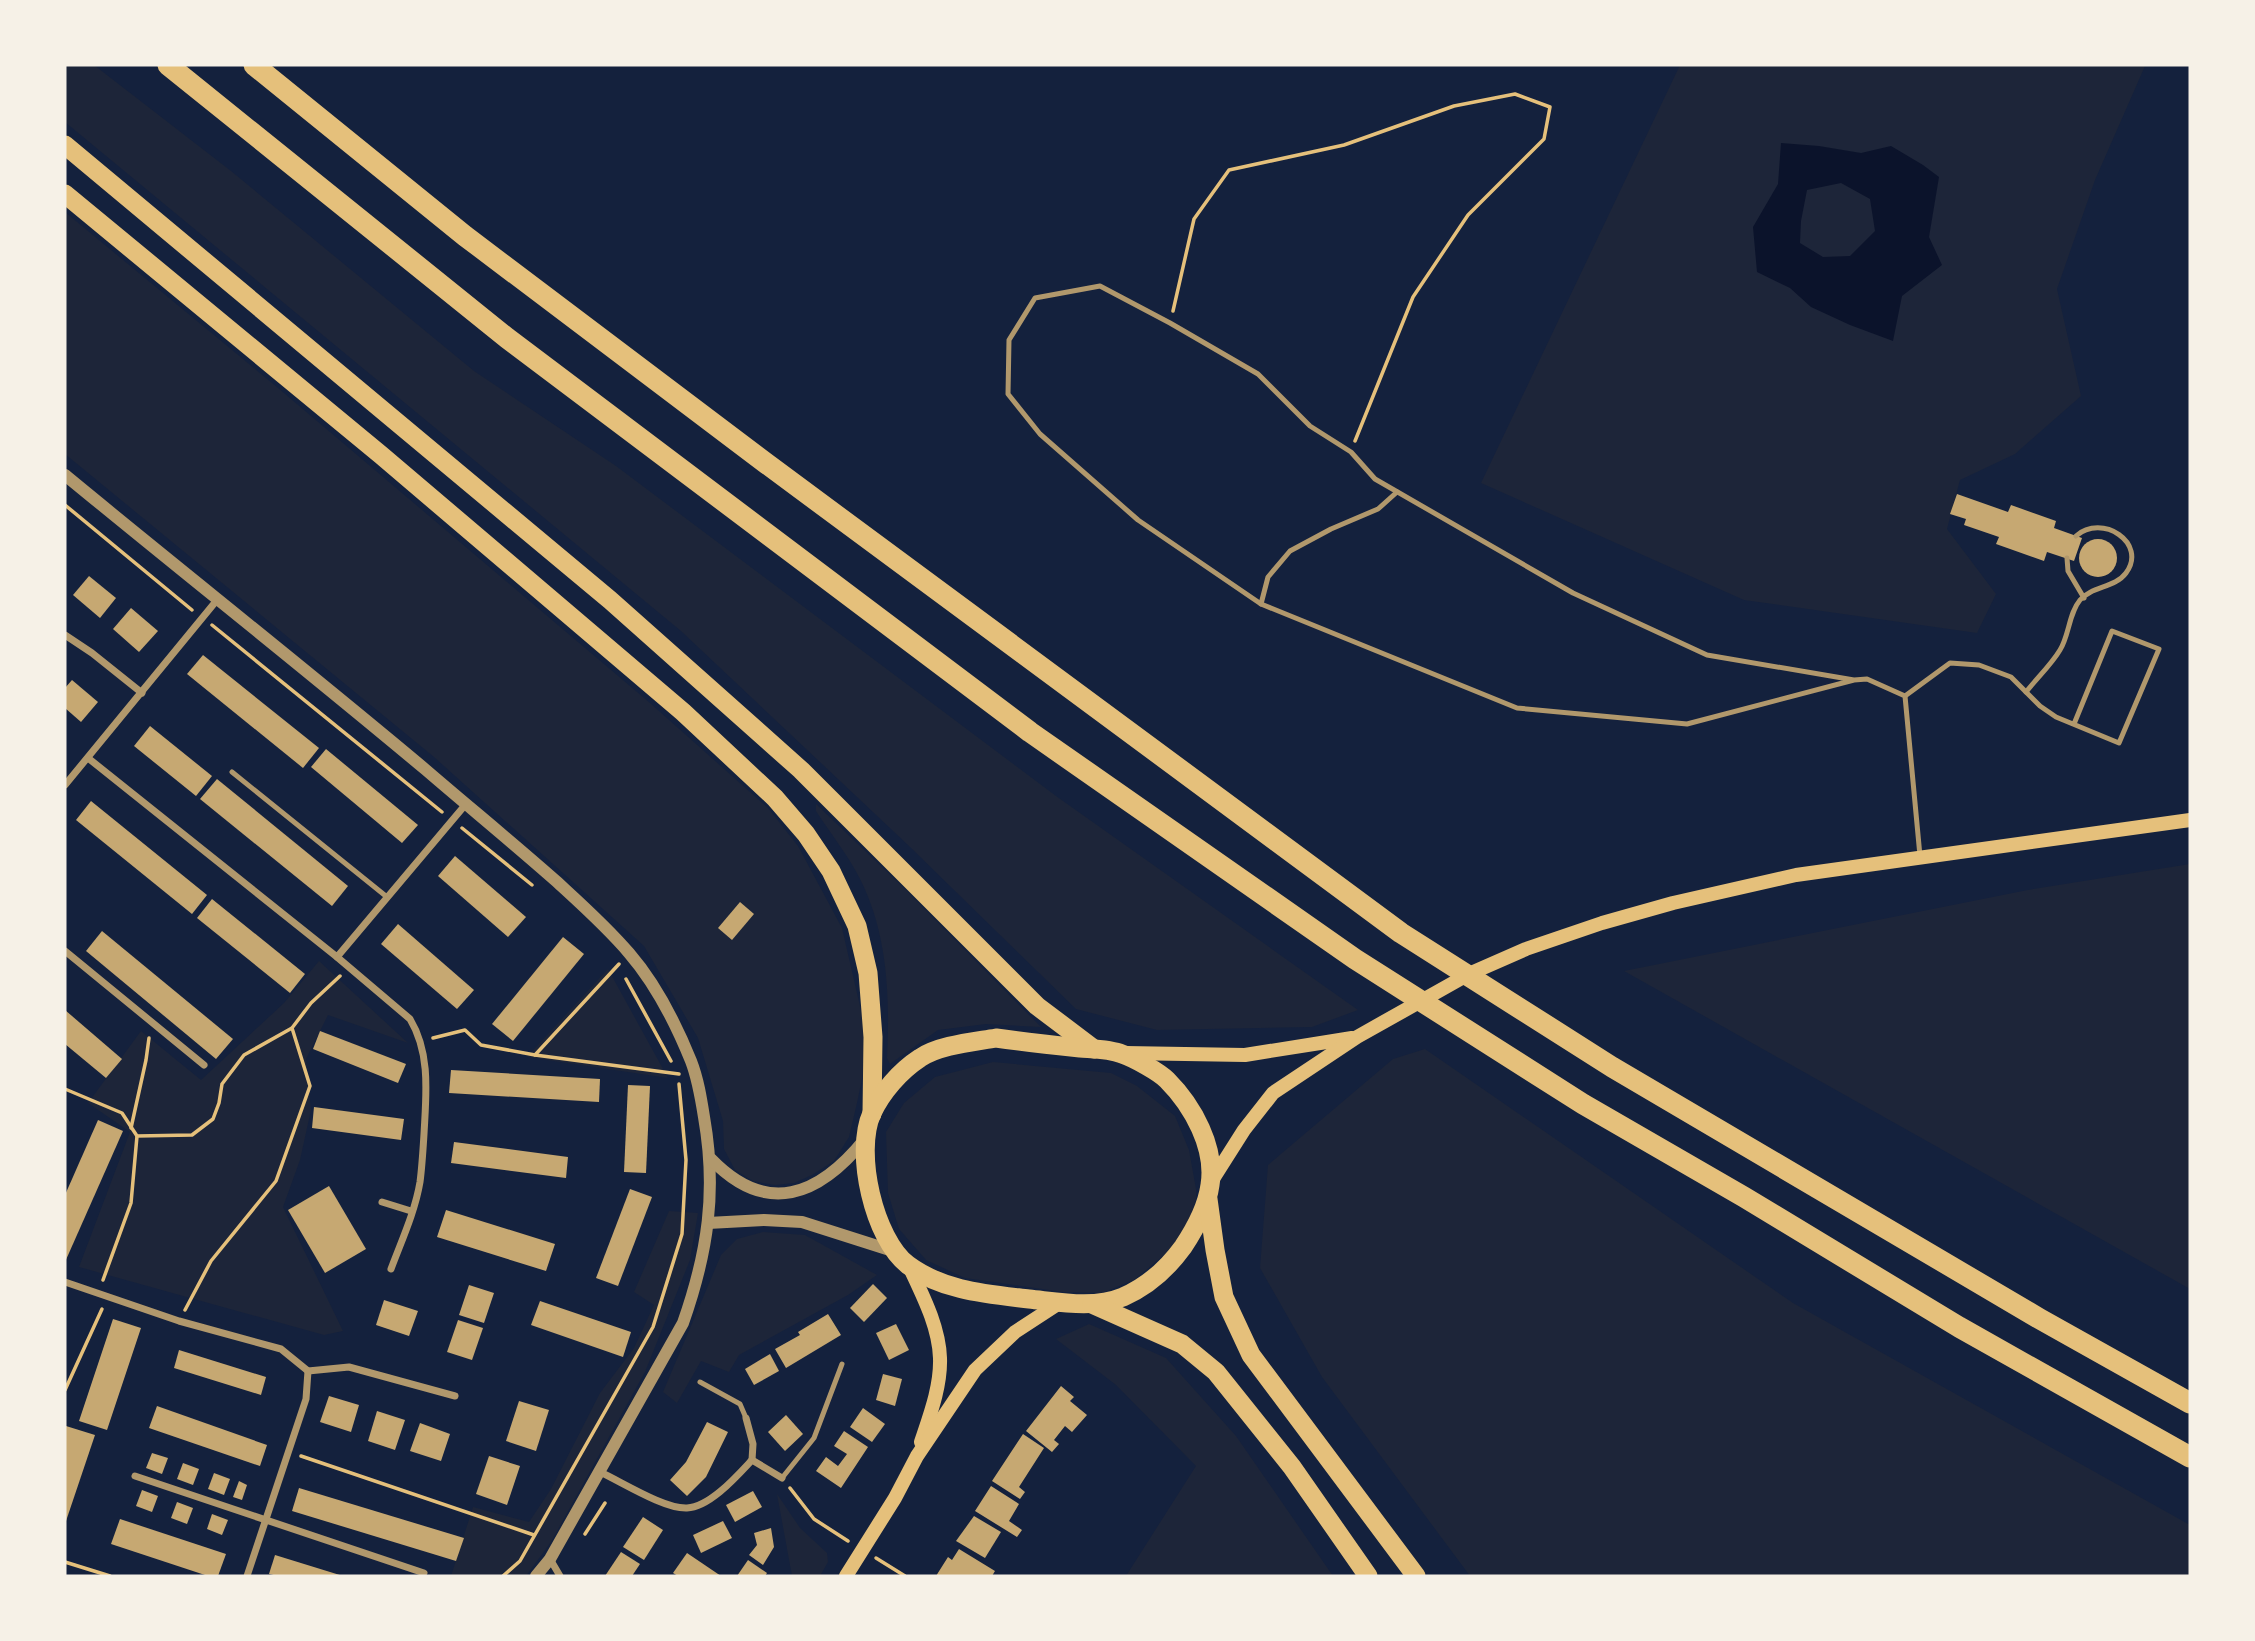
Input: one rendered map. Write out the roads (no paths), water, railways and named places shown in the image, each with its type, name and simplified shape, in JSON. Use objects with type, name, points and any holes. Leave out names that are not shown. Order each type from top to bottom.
[{"type":"highway","points":[[169,65],[507,338],[1030,732],[1355,959],[1583,1104],[1744,1197],[1959,1327],[2187,1455]]},
{"type":"highway","points":[[254,65],[476,245],[789,481],[1401,933],[1612,1066],[2040,1318],[2190,1403]]},
{"type":"highway","points":[[65,145],[610,600],[801,770],[1037,1006],[1094,1049]]},
{"type":"highway","points":[[65,194],[381,455],[662,694],[783,807],[807,834],[831,871],[856,926],[868,973],[873,1037],[872,1114],[867,1137],[867,1175],[875,1213],[893,1251],[909,1266],[950,1287],[994,1295],[1090,1303],[1117,1299],[1139,1290],[1169,1266],[1192,1234],[1210,1190]]},
{"type":"highway","points":[[872,1114],[897,1076],[922,1056],[956,1044],[996,1038],[1120,1053],[1166,1079],[1186,1104],[1203,1133],[1209,1152],[1215,1250],[1224,1297],[1251,1355],[1416,1576]]},
{"type":"highway","points":[[1090,1303],[1182,1343],[1216,1372],[1292,1467],[1368,1576]]},
{"type":"main road","points":[[1210,1190],[1244,1130],[1273,1093],[1357,1037],[1469,974],[1526,949],[1602,923],[1685,900],[1796,875],[2190,820]]},
{"type":"main road","points":[[1120,1053],[1245,1055],[1357,1037]]},
{"type":"main road","points":[[909,1266],[935,1327],[940,1358],[934,1402],[917,1456]]},
{"type":"main road","points":[[846,1576],[895,1498],[917,1456],[975,1370],[1015,1332],[1061,1302]]},
{"type":"street","points":[[65,475],[387,737],[596,917],[629,953],[654,989],[678,1032],[696,1077],[711,1159],[708,1223],[702,1262],[683,1323],[550,1559],[536,1576]]},
{"type":"street","points":[[65,785],[217,600]]},
{"type":"street","points":[[65,635],[142,692]]},
{"type":"street","points":[[88,758],[337,957],[410,1019],[421,1042],[426,1069],[420,1184],[391,1269]]},
{"type":"street","points":[[337,957],[466,804]]},
{"type":"street","points":[[65,951],[204,1065]]},
{"type":"street","points":[[711,1159],[726,1174],[746,1187],[788,1194],[806,1189],[828,1177],[846,1162],[867,1137]]},
{"type":"street","points":[[382,1202],[411,1211]]},
{"type":"street","points":[[708,1223],[764,1220],[802,1222],[893,1251]]},
{"type":"street","points":[[65,1282],[179,1321],[281,1349],[308,1371],[349,1367],[455,1396]]},
{"type":"street","points":[[247,1576],[306,1399],[308,1371]]},
{"type":"street","points":[[600,1472],[644,1494],[686,1508],[701,1504],[733,1481],[752,1460],[753,1444],[746,1418]]},
{"type":"street","points":[[752,1460],[782,1478]]},
{"type":"street","points":[[135,1476],[424,1573]]},
{"type":"street","points":[[550,1559],[560,1576]]},
{"type":"lane","points":[[1854,680],[1707,655],[1573,593],[1375,479],[1351,452],[1310,426],[1258,374],[1100,286],[1035,298],[1009,340],[1008,394],[1040,434],[1138,520],[1261,604],[1517,708],[1687,724],[1854,680],[1867,679],[1905,695]]},
{"type":"lane","points":[[1261,604],[1268,577],[1290,551],[1331,529],[1378,509],[1396,492]]},
{"type":"lane","points":[[2026,692],[2060,650],[2079,601],[2091,591],[2109,585],[2126,574],[2131,559],[2129,546],[2121,535],[2101,527],[2082,531],[2076,536]]},
{"type":"lane","points":[[2067,558],[2068,571],[2084,598]]},
{"type":"lane","points":[[1905,695],[1950,663],[1979,665],[2011,677],[2040,706],[2056,717],[2119,743],[2159,649],[2112,631],[2074,724]]},
{"type":"lane","points":[[1905,695],[1920,856]]},
{"type":"lane","points":[[232,772],[387,897]]},
{"type":"lane","points":[[782,1478],[814,1438],[842,1364]]},
{"type":"lane","points":[[700,1382],[740,1404],[746,1418]]}]
